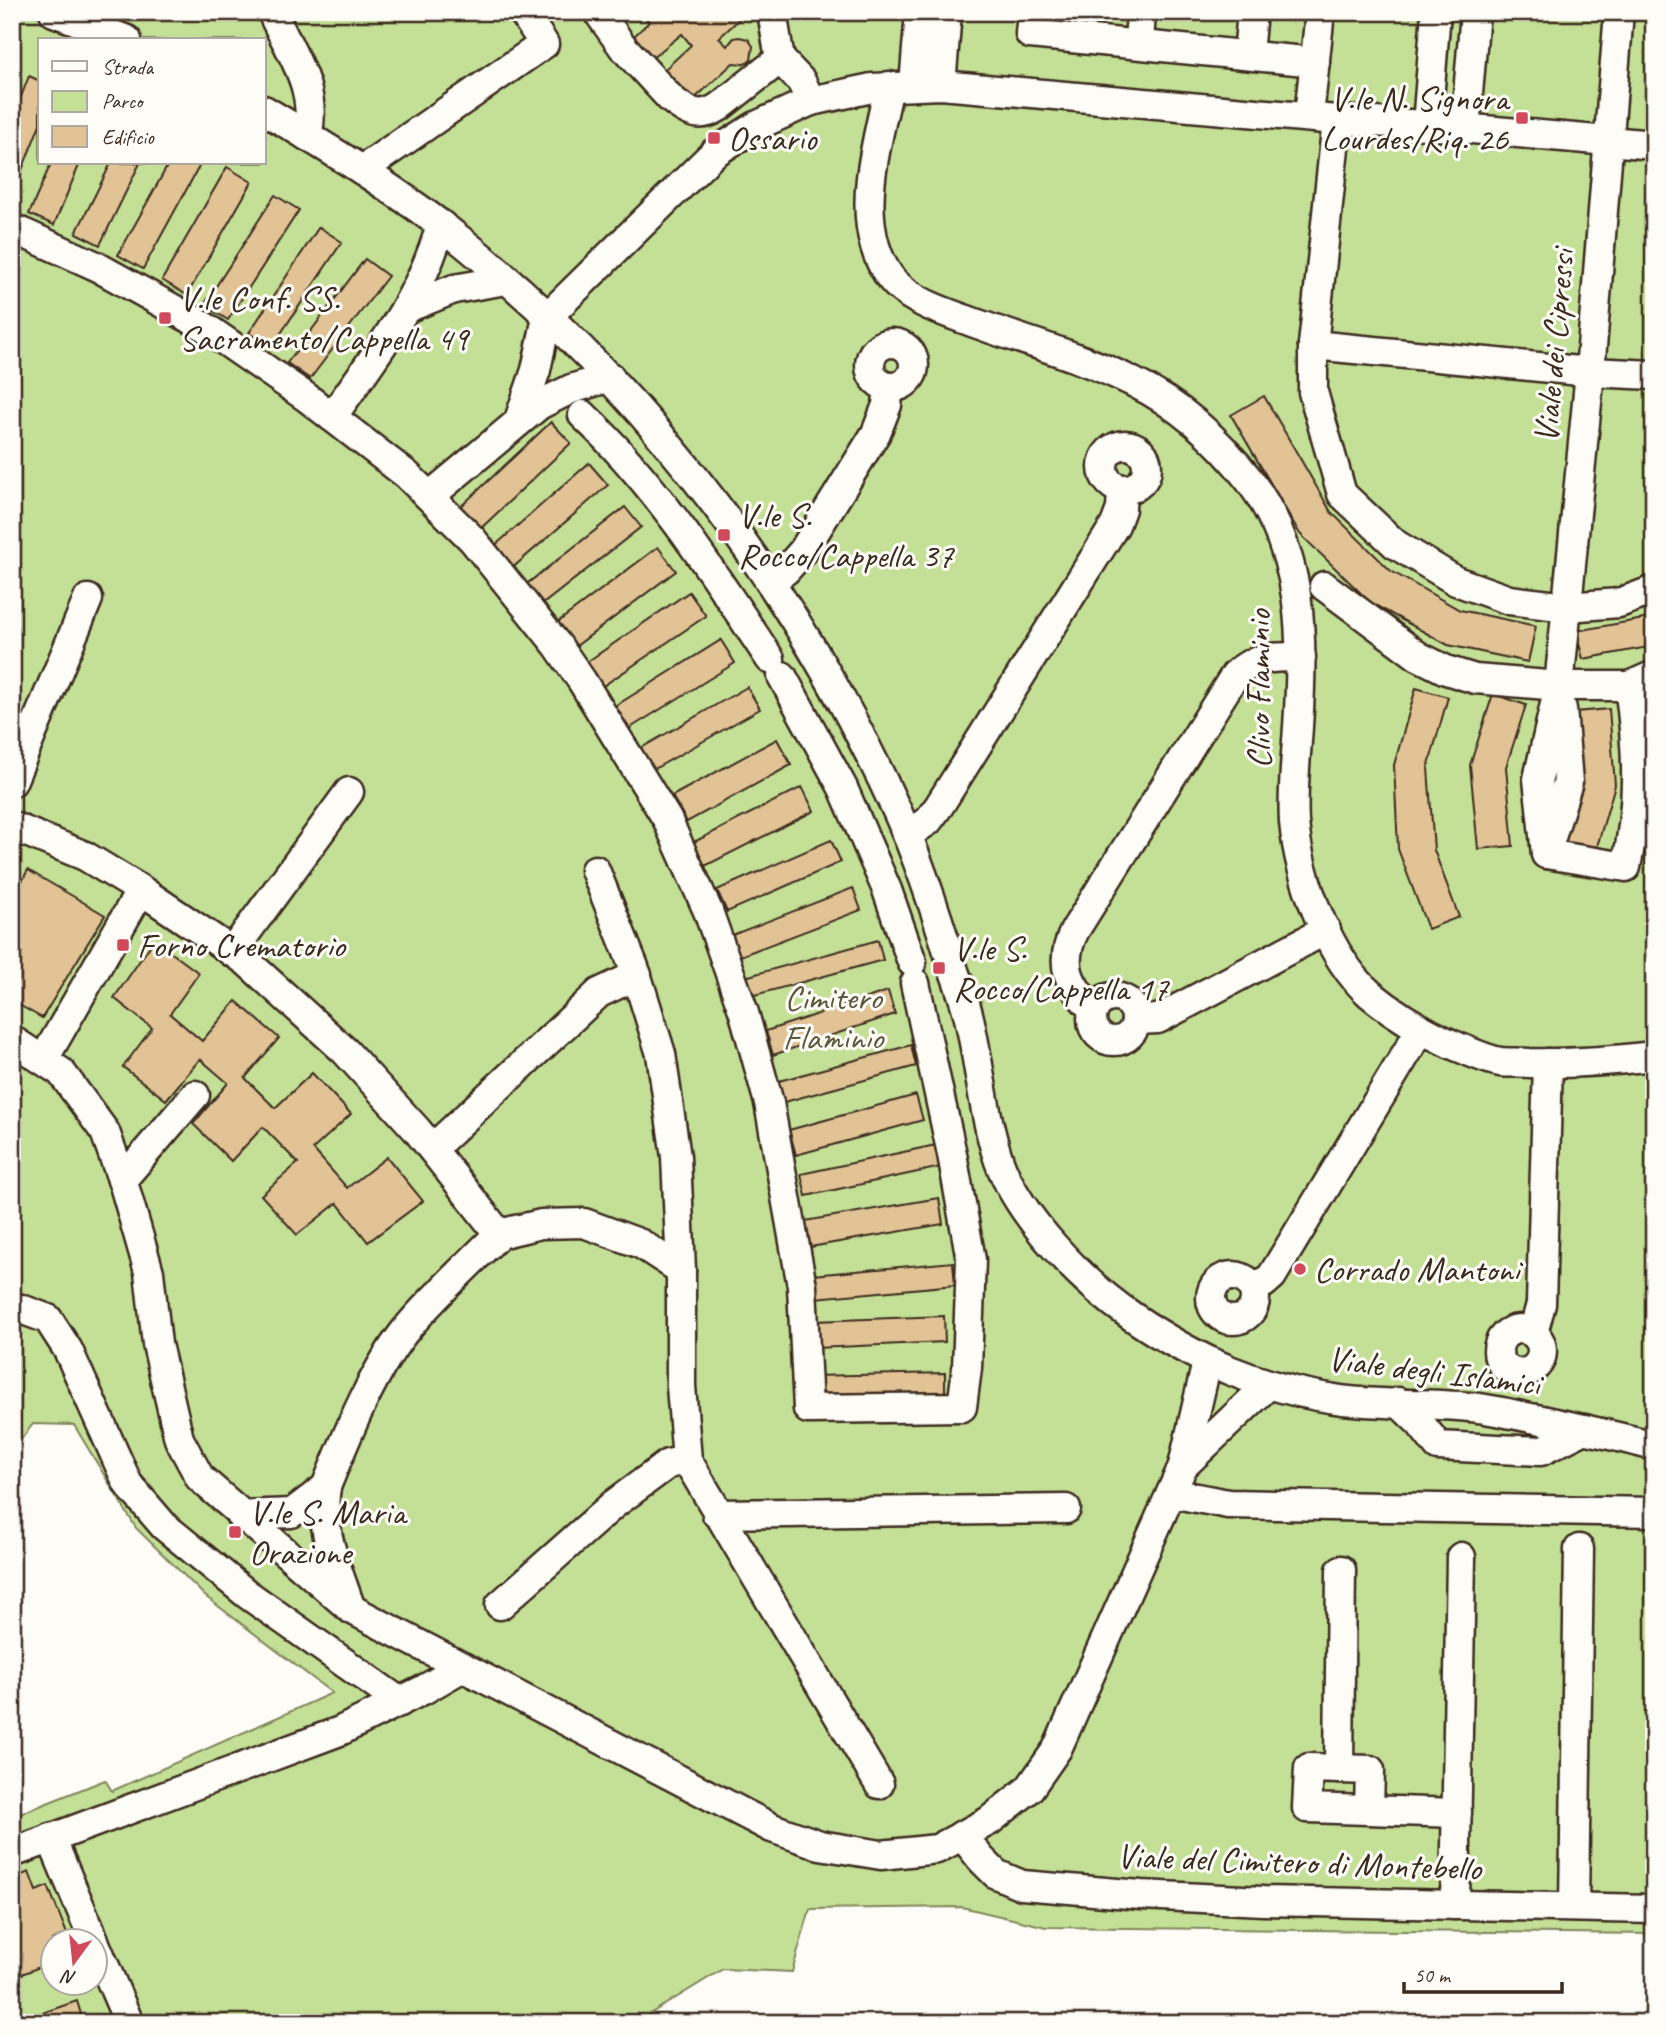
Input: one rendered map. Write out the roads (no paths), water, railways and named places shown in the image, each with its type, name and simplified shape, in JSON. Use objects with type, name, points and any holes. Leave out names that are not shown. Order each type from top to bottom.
[{"type":"lane","points":[[54,12],[122,38]]},
{"type":"lane","points":[[272,12],[307,86],[311,111],[307,136]]},
{"type":"lane","points":[[362,170],[544,44],[523,12]]},
{"type":"lane","points":[[598,12],[623,47],[671,99],[680,107],[697,114],[711,112],[719,107],[780,59]]},
{"type":"lane","points":[[772,12],[780,59],[801,81],[811,101]]},
{"type":"lane","points":[[915,86],[920,12]]},
{"type":"lane","points":[[915,86],[947,12]]},
{"type":"lane","points":[[1032,12],[1030,34],[1315,62]]},
{"type":"lane","points":[[1139,43],[1141,12]]},
{"type":"lane","points":[[1248,54],[1252,12]]},
{"type":"lane","points":[[1309,116],[1320,12]]},
{"type":"lane","points":[[1427,125],[1436,12]]},
{"type":"lane","points":[[1465,129],[1475,12]]},
{"type":"lane","name":"Viale dei Cipressi","points":[[1619,12],[1590,372],[1559,686],[1568,782],[1546,854],[1626,867],[1635,828],[1638,787],[1636,737],[1642,680]]},
{"type":"lane","points":[[519,420],[536,370],[547,317],[714,153],[756,126],[811,101],[915,86],[1654,145]]},
{"type":"lane","name":"Clivo Flaminio","points":[[915,86],[875,160],[870,209],[873,242],[889,276],[908,294],[942,311],[1073,357],[1156,394],[1198,423],[1224,450],[1248,478],[1277,523],[1288,556],[1300,617],[1301,657],[1294,820],[1300,862],[1312,901],[1349,968],[1369,992],[1421,1029],[1458,1047],[1499,1062],[1600,1062],[1654,1056]]},
{"type":"lane","name":"Viale degli Islamici","points":[[266,111],[362,170],[441,225],[547,317],[610,377],[643,413],[681,460],[770,582],[793,615],[849,711],[907,835],[936,910],[969,1017],[986,1111],[999,1160],[1012,1192],[1038,1227],[1075,1268],[1130,1315],[1208,1362],[1268,1385],[1339,1400],[1474,1407],[1586,1429],[1654,1446]]},
{"type":"lane","points":[[1337,120],[1312,345],[1313,392],[1342,494],[1395,544],[1456,582],[1509,600],[1567,607],[1619,603],[1654,590]]},
{"type":"lane","points":[[332,417],[407,308],[429,263],[441,225]]},
{"type":"lane","points":[[12,228],[94,265],[173,307],[242,352],[407,475],[472,539],[558,646],[582,681],[667,819],[708,911],[744,1013],[769,1103],[802,1286],[808,1409],[962,1407],[967,1367],[971,1260],[914,972],[887,890],[839,782],[776,668],[647,482],[616,446],[583,415]]},
{"type":"lane","points":[[407,308],[454,289],[506,280]]},
{"type":"lane","points":[[1312,345],[1590,372],[1654,375]]},
{"type":"lane","points":[[430,496],[519,420],[548,400],[610,377]]},
{"type":"lane","points":[[770,582],[786,570],[803,551],[861,457],[880,425],[887,405],[889,387]]},
{"type":"lane","points":[[647,482],[681,460]]},
{"type":"lane","points":[[907,835],[928,821],[939,806],[1115,525],[1121,509],[1122,489]]},
{"type":"lane","points":[[1324,586],[1418,656],[1446,670],[1475,679],[1559,686],[1642,680]]},
{"type":"lane","points":[[12,782],[89,599]]},
{"type":"lane","points":[[1301,657],[1250,662],[1235,675],[1075,930],[1066,947],[1067,970],[1073,988],[1094,1010],[1104,999],[1119,998],[1132,1006],[1136,1020],[1158,1019],[1326,930]]},
{"type":"lane","points":[[839,782],[876,767]]},
{"type":"lane","points":[[232,952],[349,792]]},
{"type":"lane","points":[[12,826],[85,856],[141,890],[246,961],[345,1051],[432,1149],[499,1234]]},
{"type":"lane","points":[[596,870],[636,975],[661,1054],[676,1157],[681,1270],[681,1387],[687,1460],[879,1784]]},
{"type":"lane","points":[[44,1059],[141,890]]},
{"type":"lane","points":[[432,1149],[599,993],[636,975]]},
{"type":"lane","points":[[1253,1288],[1272,1276],[1421,1029]]},
{"type":"lane","points":[[12,1040],[61,1072],[105,1132],[149,1272],[157,1344],[179,1439],[200,1478],[351,1609],[772,1828],[820,1844],[881,1855],[937,1849],[989,1821],[1030,1789],[1057,1749],[1183,1466],[1208,1362]]},
{"type":"lane","points":[[1533,1333],[1541,1304],[1548,1063]]},
{"type":"lane","points":[[122,1180],[195,1095]]},
{"type":"lane","points":[[952,1154],[999,1160]]},
{"type":"lane","points":[[351,1609],[331,1551],[323,1506],[326,1487],[353,1422],[408,1328],[499,1234],[541,1224],[584,1223],[640,1244],[681,1270]]},
{"type":"lane","points":[[12,1308],[48,1318],[68,1350],[128,1484],[164,1526],[247,1594],[400,1702]]},
{"type":"lane","points":[[1183,1466],[1268,1385]]},
{"type":"lane","points":[[1398,1402],[1420,1423],[1438,1446],[1541,1451],[1586,1429]]},
{"type":"lane","points":[[500,1605],[614,1504],[668,1464],[687,1460]]},
{"type":"lane","points":[[240,1515],[292,1513],[326,1487]]},
{"type":"lane","points":[[1171,1493],[1228,1504],[1654,1512]]},
{"type":"lane","points":[[717,1514],[1066,1509]]},
{"type":"lane","points":[[1574,1907],[1579,1549]]},
{"type":"lane","points":[[1455,1905],[1461,1557]]},
{"type":"lane","points":[[1339,1769],[1341,1570]]},
{"type":"lane","points":[[12,1853],[340,1731],[463,1667]]},
{"type":"lane","points":[[1369,1810],[1370,1770],[1309,1768],[1307,1808],[1457,1814]]},
{"type":"lane","name":"Viale del Cimitero di Montebello","points":[[962,1835],[996,1874],[1022,1885],[1263,1901],[1654,1909]]},
{"type":"lane","points":[[51,1838],[88,1926]]},
{"type":"lane","points":[[108,1974],[129,2023]]},
{"type":"place","name":"V.le N. Signora Lourdes/Riq. 26","points":[[1522,118]]},
{"type":"place","name":"Ossario","points":[[714,138]]},
{"type":"place","name":"V.le Conf. SS. Sacramento/Cappella 49","points":[[165,318]]},
{"type":"place","name":"V.le S. Rocco/Cappella 37","points":[[724,535]]},
{"type":"place","name":"Forno Crematorio","points":[[123,945]]},
{"type":"place","name":"V.le S. Rocco/Cappella 17","points":[[939,968]]},
{"type":"place","name":"Corrado Mantoni","points":[[1300,1269]]},
{"type":"place","name":"V.le S. Maria Orazione","points":[[235,1532]]},
{"type":"park label","name":"Cimitero Flaminio","points":[[833,1017]]}]
